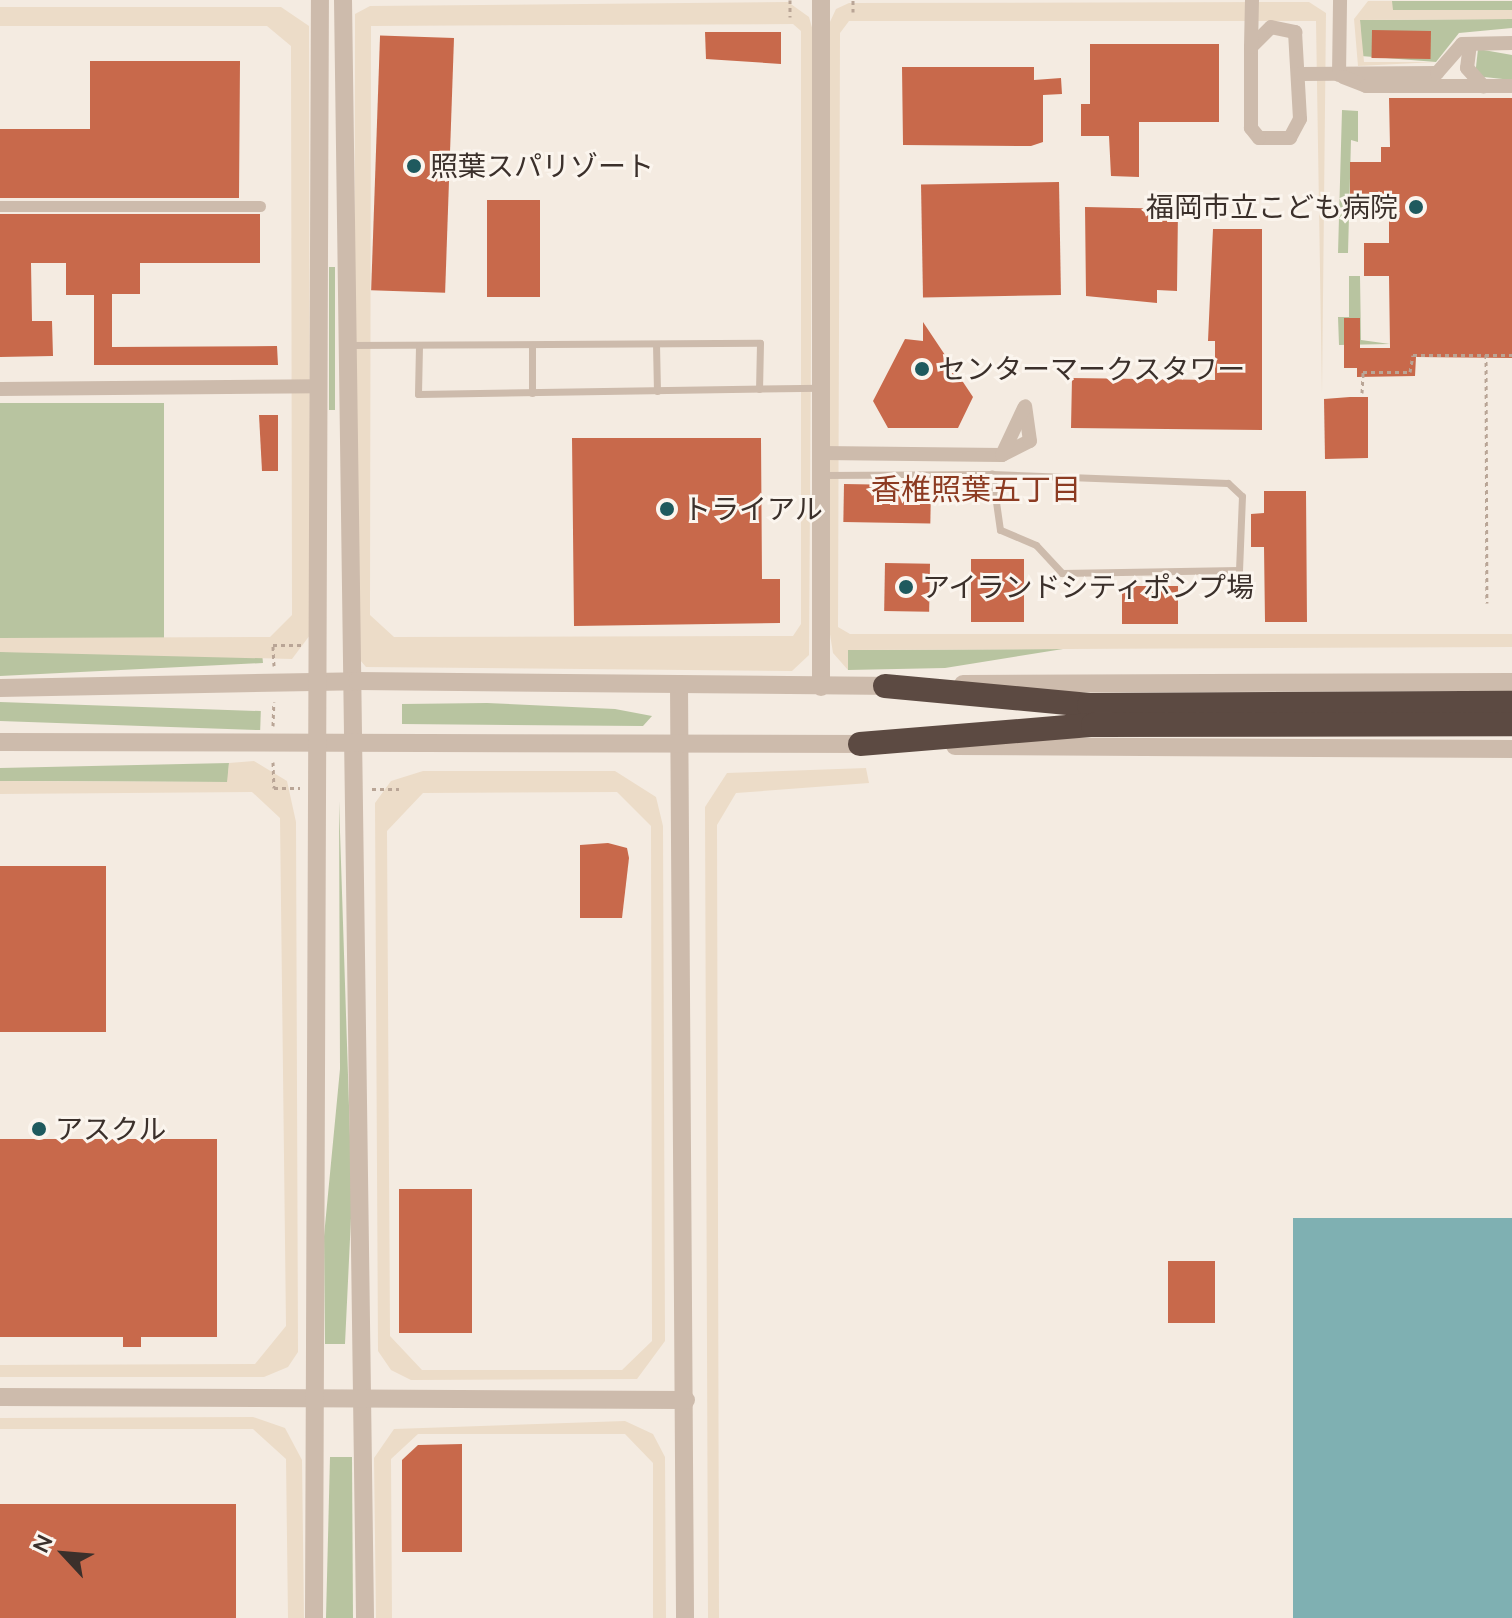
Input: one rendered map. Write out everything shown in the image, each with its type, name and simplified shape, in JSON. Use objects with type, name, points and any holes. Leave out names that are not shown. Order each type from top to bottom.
[{"type":"highway","points":[[885,686],[1091,715]]},
{"type":"highway","points":[[860,744],[1091,715],[1372,714],[1512,703]]},
{"type":"highway","points":[[1372,714],[1512,724]]},
{"type":"street","points":[[314,1618],[320,0]]},
{"type":"street","points":[[343,0],[346,580],[357,681],[355,745],[365,1618]]},
{"type":"street","points":[[821,0],[821,687]]},
{"type":"street","points":[[1251,47],[1260,34],[1283,25],[1301,47],[1297,129],[1278,142],[1259,138],[1251,128],[1251,47],[1252,0]]},
{"type":"street","points":[[1339,75],[1340,0]]},
{"type":"street","points":[[1301,74],[1437,73],[1470,44],[1512,43]]},
{"type":"street","points":[[1470,44],[1467,68],[1484,87]]},
{"type":"street","points":[[1339,75],[1366,86],[1512,86]]},
{"type":"street","points":[[0,206],[260,206]]},
{"type":"street","points":[[0,389],[320,386]]},
{"type":"street","points":[[822,453],[1002,455]]},
{"type":"street","points":[[0,688],[357,681],[821,687],[1512,682]]},
{"type":"street","points":[[679,685],[686,1400],[685,1618]]},
{"type":"street","points":[[0,742],[1512,749]]},
{"type":"street","points":[[0,1397],[686,1400]]},
{"type":"lane","points":[[346,345],[760,343],[759,389]]},
{"type":"lane","points":[[656,344],[657,391]]},
{"type":"lane","points":[[532,345],[532,393]]},
{"type":"lane","points":[[419,346],[418,394],[823,388]]},
{"type":"lane","points":[[822,475],[992,474],[1228,483],[1242,496],[1239,570],[1062,573],[1036,545],[1000,530],[992,474]]},
{"type":"path","points":[[790,0],[790,17]]},
{"type":"path","points":[[853,0],[853,12]]},
{"type":"path","points":[[1486,354],[1487,603]]},
{"type":"path","points":[[1362,393],[1363,372],[1410,372],[1413,355],[1512,355]]},
{"type":"green space","points":[[1392,1],[1512,1],[1512,10],[1392,10]]},
{"type":"green space","points":[[1512,19],[1512,28],[1459,33],[1436,62],[1361,56],[1360,20]]},
{"type":"green space","points":[[1478,49],[1512,55],[1512,80],[1475,76]]},
{"type":"green space","points":[[1342,110],[1358,111],[1358,142],[1351,140],[1348,253],[1338,253]]},
{"type":"green space","points":[[329,267],[335,267],[335,410],[329,410]]},
{"type":"green space","points":[[1349,276],[1360,276],[1361,340],[1390,344],[1339,345],[1338,317],[1349,317]]},
{"type":"green space","points":[[0,403],[164,403],[164,638],[0,638]]},
{"type":"green space","points":[[1063,649],[945,668],[848,670],[848,650]]},
{"type":"green space","points":[[0,652],[262,653],[263,663],[0,676]]},
{"type":"green space","points":[[0,702],[261,711],[260,730],[0,721]]},
{"type":"green space","points":[[487,703],[615,709],[652,716],[643,726],[402,724],[402,704]]},
{"type":"green space","points":[[229,763],[228,782],[0,781],[0,768]]},
{"type":"green space","points":[[339,801],[352,1197],[345,1344],[325,1344],[324,1236],[340,1069]]},
{"type":"green space","points":[[330,1457],[352,1457],[353,1618],[326,1618]]},
{"type":"shaded area","points":[[1368,1],[1392,1],[1393,10],[1512,10],[1512,19],[1360,20],[1364,62],[1436,62],[1358,66],[1354,19]]},
{"type":"shaded area","points":[[788,2],[809,17],[813,31],[809,655],[792,671],[366,667],[354,653],[355,14],[370,6]],"holes":[[[793,24],[801,31],[801,624],[793,636],[394,637],[370,615],[371,26]]]},
{"type":"shaded area","points":[[1309,2],[1326,13],[1322,395],[1316,21],[849,21],[840,33],[838,627],[850,634],[1512,634],[1512,647],[848,650],[848,670],[833,653],[829,628],[829,24],[836,9],[849,3]]},
{"type":"shaded area","points":[[0,7],[281,7],[309,26],[310,635],[292,659],[0,652],[0,638],[270,637],[292,615],[291,46],[267,26],[0,26]]},
{"type":"shaded area","points":[[254,761],[287,781],[296,822],[298,1352],[288,1367],[264,1377],[0,1377],[0,1365],[255,1364],[286,1326],[280,818],[252,792],[0,794],[0,781],[227,782],[229,763]]},
{"type":"shaded area","points":[[866,768],[869,783],[736,793],[717,825],[719,1618],[708,1618],[705,807],[727,773]]},
{"type":"shaded area","points":[[423,771],[615,771],[656,797],[663,826],[665,1341],[637,1379],[411,1380],[391,1370],[378,1351],[375,803],[391,781]],"holes":[[[617,792],[651,826],[652,1341],[622,1370],[422,1370],[390,1336],[387,831],[423,793]]]},
{"type":"shaded area","points":[[253,1417],[285,1428],[302,1460],[304,1618],[288,1618],[286,1459],[253,1429],[0,1429],[0,1418]]},
{"type":"shaded area","points":[[625,1421],[653,1434],[665,1457],[666,1618],[653,1618],[653,1463],[625,1434],[418,1434],[391,1459],[392,1618],[376,1618],[374,1458],[394,1429]]},
{"type":"water","points":[[1293,1218],[1512,1218],[1512,1618],[1293,1618]]},
{"type":"building","points":[[1372,30],[1431,31],[1431,59],[1372,58]]},
{"type":"building","points":[[705,32],[781,32],[781,64],[706,59]]},
{"type":"building","name":"照葉スパリゾート","points":[[380,35],[454,38],[445,293],[371,290]]},
{"type":"building","points":[[1090,44],[1219,44],[1219,122],[1139,122],[1139,177],[1111,176],[1109,136],[1081,136],[1081,104],[1090,104]]},
{"type":"building","points":[[90,61],[240,61],[239,198],[0,198],[0,129],[90,129]]},
{"type":"building","points":[[902,67],[1034,67],[1034,80],[1061,78],[1062,94],[1043,95],[1043,142],[1031,146],[903,145]]},
{"type":"building","name":"福岡市立こども病院","points":[[1389,98],[1512,98],[1512,358],[1416,357],[1415,376],[1357,377],[1357,368],[1344,368],[1344,318],[1360,318],[1360,348],[1390,348],[1389,276],[1364,276],[1364,243],[1389,243],[1389,210],[1350,210],[1350,162],[1381,162],[1381,147],[1390,147]]},
{"type":"building","points":[[1059,182],[1061,295],[923,297],[921,184]]},
{"type":"building","name":"照葉スパリゾート","points":[[487,200],[540,200],[540,297],[487,297]]},
{"type":"building","points":[[1085,207],[1178,209],[1177,291],[1157,290],[1157,303],[1086,296]]},
{"type":"building","points":[[0,214],[260,214],[260,263],[140,263],[140,294],[112,294],[112,347],[277,346],[278,365],[94,365],[94,295],[66,295],[66,263],[31,263],[32,321],[52,321],[53,356],[0,357]]},
{"type":"building","points":[[1213,229],[1262,229],[1262,430],[1071,428],[1072,378],[1215,380],[1215,341],[1208,341]]},
{"type":"building","name":"センターマークスタワー","points":[[923,322],[973,397],[958,428],[888,428],[873,401],[905,339],[923,341]]},
{"type":"building","points":[[1368,397],[1368,458],[1325,459],[1324,399]]},
{"type":"building","points":[[259,415],[278,415],[278,471],[262,471]]},
{"type":"building","name":"トライアル","points":[[572,438],[761,438],[762,579],[780,579],[780,623],[574,626]]},
{"type":"building","points":[[844,484],[931,486],[930,524],[843,522]]},
{"type":"building","points":[[1264,491],[1306,491],[1307,622],[1265,622],[1264,547],[1251,547],[1251,514],[1264,513]]},
{"type":"building","points":[[971,559],[1024,559],[1024,622],[971,622]]},
{"type":"building","name":"アイランドシティポンプ場","points":[[885,563],[930,564],[929,612],[884,611]]},
{"type":"building","points":[[1122,586],[1178,586],[1178,624],[1122,624]]},
{"type":"building","points":[[608,843],[627,848],[629,858],[622,918],[580,918],[580,845]]},
{"type":"building","points":[[0,866],[106,866],[106,1032],[0,1032]]},
{"type":"building","points":[[0,1139],[217,1139],[217,1337],[141,1337],[141,1347],[123,1347],[123,1337],[0,1337]]},
{"type":"building","points":[[399,1189],[472,1189],[472,1333],[399,1333]]},
{"type":"building","points":[[1168,1261],[1215,1261],[1215,1323],[1168,1323]]},
{"type":"building","points":[[462,1444],[462,1552],[402,1552],[402,1460],[418,1445]]},
{"type":"building","points":[[0,1504],[236,1504],[236,1618],[0,1618]]},
{"type":"place","name":"照葉スパリゾート","points":[[414,166]]},
{"type":"place","name":"福岡市立こども病院","points":[[1416,207]]},
{"type":"place","name":"センターマークスタワー","points":[[922,369]]},
{"type":"place","name":"トライアル","points":[[667,509]]},
{"type":"place","name":"アイランドシティポンプ場","points":[[906,587]]},
{"type":"place","name":"アスクル","points":[[39,1129]]},
{"type":"district","name":"香椎照葉五丁目","points":[[976,489]]}]
